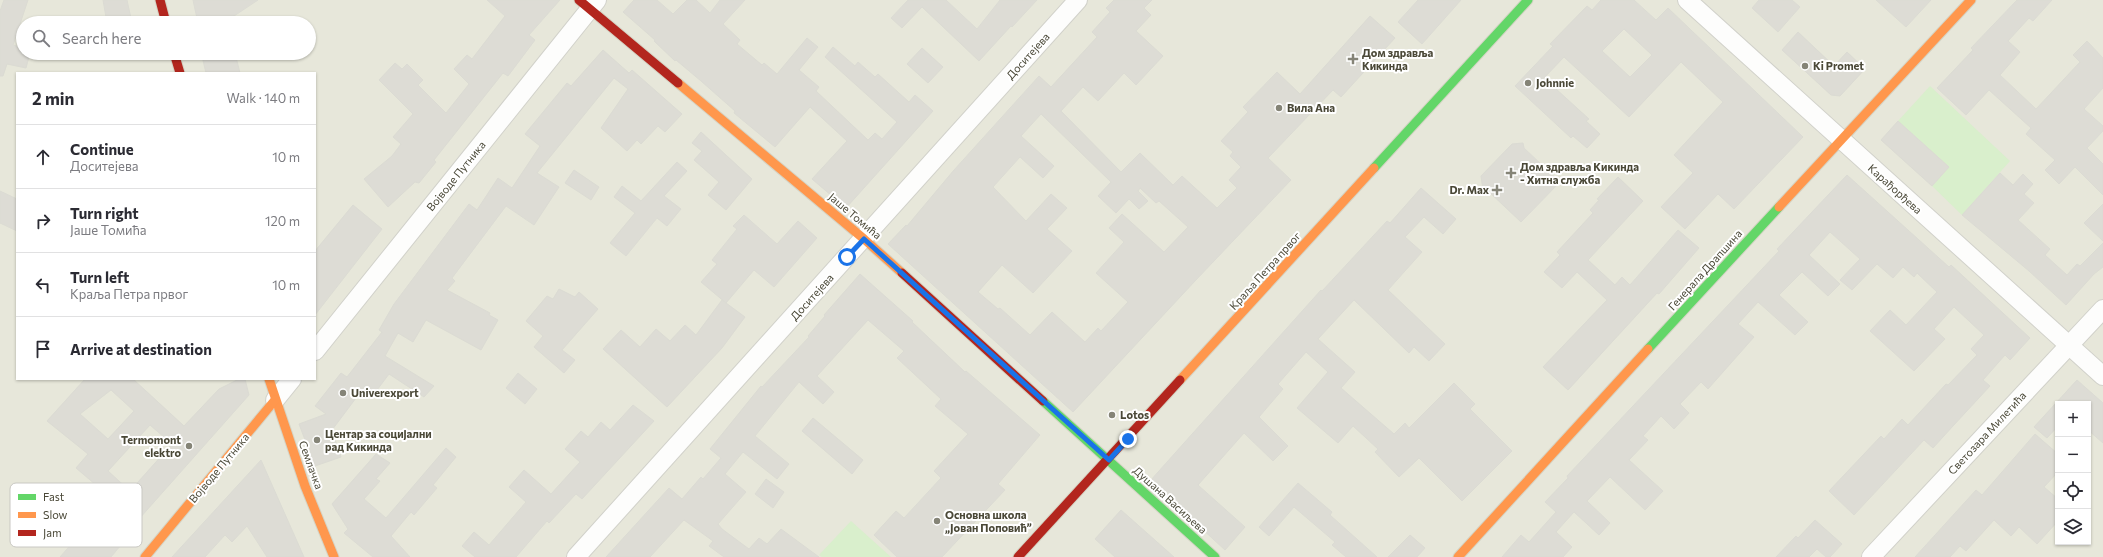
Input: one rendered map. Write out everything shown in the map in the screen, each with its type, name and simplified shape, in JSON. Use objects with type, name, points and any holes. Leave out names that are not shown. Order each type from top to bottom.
[{"type":"street","points":[[160,0],[164,16]]},
{"type":"street","name":"Доситејева","points":[[576,557],[1078,0]]},
{"type":"street","name":"Краља Петра првог","points":[[1018,557],[1109,460],[1528,0]]},
{"type":"street","name":"Карађорђева","points":[[1688,0],[1840,140],[2103,376]]},
{"type":"street","name":"Генерала Драпшина","points":[[1458,557],[1840,140],[1971,0]]},
{"type":"street","name":"Јаше Томића","points":[[589,3],[864,239],[1109,460]]},
{"type":"street","name":"Војводе Путника","points":[[316,350],[589,3]]},
{"type":"street","points":[[176,60],[180,72]]},
{"type":"street","name":"Светозара Милетића","points":[[1871,557],[2103,309]]},
{"type":"street","name":"Семлачка","points":[[269,380],[305,486],[334,557]]},
{"type":"street","name":"Војводе Путника","points":[[145,557],[291,380]]},
{"type":"street","name":"Душана Васиљева","points":[[1109,460],[1215,557]]},
{"type":"shaded area","points":[[0,0],[2103,0],[2103,557],[0,557]]},
{"type":"green space","points":[[1930,86],[2010,161],[1962,215],[1932,186],[1949,167],[1898,121]]},
{"type":"green space","points":[[851,521],[891,557],[822,557],[819,555]]},
{"type":"building","points":[[4,0],[28,0],[23,16],[16,16],[16,36],[13,45],[16,46],[16,60],[28,60],[26,68],[7,64],[3,76],[0,76],[0,11]]},
{"type":"building","points":[[103,0],[127,0],[130,16],[106,16]]},
{"type":"building","points":[[193,0],[258,0],[234,16],[196,16]]},
{"type":"building","points":[[487,0],[560,0],[529,35],[535,40],[508,76],[503,73],[434,160],[436,162],[419,183],[415,182],[388,207],[364,179],[392,156],[401,144],[393,137],[413,114],[379,80],[395,63],[402,69],[407,64],[423,80],[418,85],[446,113],[469,84],[454,69],[467,55],[472,59],[505,16]]},
{"type":"building","points":[[634,0],[657,0],[673,14],[687,0],[696,0],[710,13],[720,0],[745,0],[723,24],[740,40],[737,44],[762,65],[764,63],[777,74],[807,38],[818,47],[799,70],[819,87],[816,91],[868,140],[875,133],[882,139],[897,122],[825,57],[833,47],[855,66],[858,62],[875,77],[878,74],[909,102],[915,95],[933,111],[846,208],[812,179],[847,141],[810,107],[775,147],[734,113],[735,111],[701,81],[676,60],[675,61],[654,41],[655,40],[623,12]]},
{"type":"building","points":[[908,0],[946,0],[977,29],[1000,0],[1037,0],[979,61],[922,7],[902,28],[891,18]]},
{"type":"building","points":[[1114,0],[1152,0],[1144,8],[1151,15],[1136,31],[1163,56],[1136,85],[1124,73],[1098,101],[1083,87],[1061,111],[1121,172],[1140,153],[1173,185],[1182,176],[1217,208],[1237,188],[1229,180],[1241,167],[1230,156],[1233,152],[1221,141],[1248,112],[1243,107],[1277,72],[1300,94],[1370,16],[1395,38],[1341,97],[1333,90],[1268,158],[1291,180],[1073,412],[888,244],[906,225],[907,226],[954,170],[1039,76],[1051,87],[1097,37],[1092,32],[1110,12],[1106,8]],"holes":[[[1041,114],[1111,182],[1098,196],[1116,213],[1129,199],[1139,209],[1148,201],[1138,191],[1140,188],[1156,203],[1159,201],[1188,227],[1164,252],[1122,214],[1109,228],[1124,242],[1096,273],[1128,302],[1101,331],[1098,328],[1085,342],[1052,312],[1030,335],[1000,308],[998,309],[978,292],[1002,265],[1033,293],[1072,251],[1047,229],[1067,208],[1051,194],[1026,221],[993,187],[1020,157],[1043,178],[1054,166],[1021,136]]]},
{"type":"building","points":[[1418,0],[1461,0],[1422,44],[1398,22]]},
{"type":"building","points":[[1601,0],[1634,0],[1656,20],[1668,8],[1803,137],[1734,209],[1718,194],[1685,229],[1661,207],[1693,173],[1674,155],[1723,102],[1681,62],[1629,117],[1564,57],[1544,78],[1589,119],[1586,121],[1600,134],[1587,148],[1573,136],[1571,138],[1515,86],[1553,46],[1550,44],[1587,6],[1592,10]],"holes":[[[1624,29],[1652,55],[1630,77],[1602,51]]]},
{"type":"building","points":[[1759,0],[1792,0],[1800,7],[1778,32],[1752,8]]},
{"type":"building","points":[[1876,0],[1931,0],[1906,27]]},
{"type":"building","points":[[2017,0],[2052,0],[2033,21],[2029,18],[2008,41],[2020,52],[2000,75],[2036,109],[2080,62],[2073,55],[2087,41],[2103,58],[2103,88],[2084,109],[2103,126],[2103,131],[2087,148],[2103,164],[2103,195],[2075,167],[2059,184],[2045,170],[2055,160],[2026,134],[2031,128],[1989,90],[1966,115],[1937,88],[1973,50],[1971,48]]},
{"type":"building","points":[[1798,32],[1834,66],[1847,52],[1865,69],[1840,96],[1831,95],[1782,50]]},
{"type":"building","points":[[922,48],[943,67],[928,83],[907,64]]},
{"type":"building","points":[[603,50],[629,73],[632,70],[682,114],[665,132],[658,126],[641,144],[637,140],[627,151],[601,128],[628,89],[614,78],[537,173],[559,187],[534,225],[506,206],[452,278],[455,281],[447,290],[490,313],[489,315],[498,320],[481,350],[426,320],[413,342],[398,333],[385,356],[434,386],[424,397],[389,374],[374,394],[365,386],[332,430],[341,457],[315,466],[299,424],[326,414],[315,406],[341,373],[347,377],[382,332],[379,330],[394,304],[469,204],[477,210],[498,178],[512,188],[540,146],[525,134],[567,83],[571,86]]},
{"type":"building","points":[[203,60],[237,60],[240,72],[206,72]]},
{"type":"building","points":[[1898,121],[1949,167],[1932,186],[1881,140]]},
{"type":"building","points":[[701,132],[752,179],[726,210],[708,195],[719,182],[694,160],[702,151],[692,143]]},
{"type":"building","points":[[1523,143],[1524,148],[1560,182],[1521,222],[1487,190],[1483,190],[1481,176],[1512,144]]},
{"type":"building","points":[[677,162],[687,171],[664,196],[681,209],[667,226],[657,218],[626,256],[610,243],[635,213],[614,197],[622,186],[641,201]]},
{"type":"building","points":[[574,170],[599,187],[591,200],[565,183]]},
{"type":"building","points":[[2000,173],[2013,185],[2023,174],[2033,184],[2024,194],[2034,203],[2018,220],[2050,249],[2045,255],[2067,275],[2077,264],[2080,266],[2103,243],[2103,267],[2094,274],[2066,305],[2029,271],[1962,215]]},
{"type":"building","points":[[1847,175],[1949,267],[1951,265],[2030,338],[2010,360],[2005,355],[1983,380],[1990,386],[1933,448],[1924,440],[1854,515],[1829,491],[1881,436],[1884,439],[1902,419],[1908,425],[1946,384],[1948,385],[1977,355],[1971,349],[1984,335],[1954,307],[1934,329],[1945,339],[1914,371],[1870,331],[1890,310],[1906,325],[1937,292],[1917,273],[1914,277],[1903,267],[1893,278],[1877,264],[1852,290],[1840,280],[1860,259],[1830,232],[1809,255],[1840,284],[1828,296],[1802,272],[1779,295],[1808,322],[1795,335],[1758,302],[1738,324],[1754,337],[1708,389],[1701,382],[1680,404],[1689,413],[1674,429],[1661,416],[1643,436],[1648,440],[1629,460],[1663,491],[1645,510],[1610,477],[1587,501],[1610,523],[1599,535],[1574,512],[1556,532],[1572,547],[1563,557],[1502,557],[1521,535],[1529,542],[1556,512],[1545,502],[1568,478],[1567,476],[1779,251],[1777,249]]},
{"type":"building","points":[[1618,177],[1643,201],[1588,260],[1615,285],[1622,277],[1630,285],[1678,230],[1699,248],[1659,294],[1657,293],[1568,390],[1543,367],[1607,300],[1577,272],[1562,288],[1544,272],[1560,255],[1557,252],[1593,213],[1590,210],[1599,200],[1597,199]]},
{"type":"building","points":[[1421,188],[1456,219],[1443,234],[1424,217],[1405,237],[1422,252],[1388,290],[1445,344],[1429,361],[1414,347],[1409,353],[1354,300],[1318,339],[1355,372],[1341,388],[1394,434],[1405,423],[1409,428],[1454,383],[1475,404],[1470,409],[1512,451],[1462,501],[1419,458],[1399,477],[1375,452],[1378,449],[1353,426],[1338,443],[1297,408],[1328,372],[1306,352],[1278,384],[1283,389],[1259,417],[1288,446],[1273,461],[1244,433],[1198,485],[1245,527],[1225,550],[1150,481],[1321,290],[1322,291],[1387,221],[1390,223]]},
{"type":"building","points":[[0,191],[16,199],[16,231],[0,223]]},
{"type":"building","points":[[2103,204],[2103,241],[2084,223]]},
{"type":"building","points":[[353,205],[382,229],[316,314],[316,250]]},
{"type":"building","points":[[744,215],[777,244],[798,221],[817,238],[774,287],[754,270],[726,303],[701,282],[717,264],[712,260],[737,229],[733,226]]},
{"type":"building","points":[[860,274],[913,321],[912,322],[965,372],[966,371],[1040,435],[998,484],[1005,490],[942,557],[897,557],[874,535],[896,511],[904,518],[941,478],[934,471],[968,434],[935,406],[941,399],[897,358],[904,351],[868,320],[817,376],[834,392],[823,404],[799,382],[755,436],[789,464],[777,479],[743,452],[725,474],[746,492],[718,524],[722,529],[749,549],[759,538],[767,544],[781,529],[819,557],[724,557],[709,546],[713,541],[684,520],[650,557],[606,557],[669,488],[682,499],[701,477],[703,479],[721,458],[710,449],[761,386],[762,387],[809,337],[808,336],[825,316],[824,315]]},
{"type":"building","points":[[559,289],[575,297],[579,292],[598,309],[562,350],[575,360],[564,373],[534,347],[543,336],[526,321],[547,296],[553,299]]},
{"type":"building","points":[[722,300],[745,317],[722,348],[667,407],[603,349],[621,330],[640,347],[656,329],[670,341],[685,325],[696,335]]},
{"type":"building","points":[[518,373],[537,389],[525,404],[506,388]]},
{"type":"building","points":[[84,380],[134,380],[184,426],[219,389],[237,380],[245,380],[249,395],[142,516],[142,483],[137,483],[172,444],[150,425],[108,471],[121,483],[94,483],[76,468],[88,454],[47,421]],"holes":[[[111,390],[134,411],[108,439],[80,414]]]},
{"type":"building","points":[[2077,380],[2103,403],[2103,443],[2091,433],[2091,401],[2058,401]]},
{"type":"building","points":[[2055,404],[2055,429],[2047,438],[2034,427]]},
{"type":"building","points":[[633,405],[654,421],[582,499],[576,494],[549,523],[547,521],[516,557],[475,557],[462,546],[474,532],[489,545],[526,502],[509,487],[524,470],[551,494],[580,462],[565,449],[581,431],[588,437],[601,422],[610,430]]},
{"type":"building","points":[[813,418],[863,460],[852,474],[802,431]]},
{"type":"building","points":[[2035,434],[2055,451],[2055,475],[2044,487],[2055,496],[2055,524],[2037,544],[2019,527],[2011,536],[1994,520],[1966,551],[1960,546],[1950,557],[1915,557],[1976,490],[1982,495]]},
{"type":"building","points":[[446,448],[456,457],[433,485],[437,488],[414,515],[411,512],[391,536],[410,557],[373,557],[344,533],[348,529],[332,504],[376,454],[390,463],[376,479],[380,481],[364,499],[386,518]]},
{"type":"building","points":[[261,460],[304,557],[267,557],[247,526],[232,542],[225,535],[205,557],[172,557]]},
{"type":"building","points":[[766,479],[784,492],[773,508],[755,494]]},
{"type":"building","points":[[1298,483],[1332,512],[1330,515],[1377,557],[1346,557],[1332,545],[1335,542],[1294,507],[1269,536],[1259,527]]},
{"type":"building","points":[[1121,510],[1174,557],[1115,557],[1095,539]]},
{"type":"building","points":[[1815,520],[1842,544],[1830,557],[1826,557],[1817,549],[1809,557],[1776,557],[1796,536],[1798,538]]},
{"type":"building","points":[[1410,535],[1425,548],[1417,557],[1388,557]]},
{"type":"building","points":[[69,547],[119,547],[111,557],[60,557]]},
{"type":"traffic: fast","points":[[1374,168],[1528,0]]},
{"type":"traffic: fast","points":[[1648,349],[1779,207]]},
{"type":"traffic: fast","points":[[1043,401],[1215,557]]},
{"type":"traffic: slow","points":[[1779,207],[1971,0]]},
{"type":"traffic: slow","points":[[678,83],[864,239],[902,273]]},
{"type":"traffic: slow","points":[[1180,380],[1374,168]]},
{"type":"traffic: slow","points":[[1458,557],[1648,349]]},
{"type":"traffic: slow","points":[[269,380],[305,486],[334,557]]},
{"type":"traffic: slow","points":[[145,557],[275,400]]},
{"type":"traffic: jam","points":[[160,0],[164,16]]},
{"type":"traffic: jam","points":[[579,0],[678,83]]},
{"type":"traffic: jam","points":[[176,60],[180,72]]},
{"type":"traffic: jam","points":[[902,273],[1043,401]]},
{"type":"traffic: jam","points":[[1018,557],[1180,380]]},
{"type":"place","name":"Дом здравља Кикинда","points":[[1353,59]]},
{"type":"place","name":"Ki Promet","points":[[1805,66]]},
{"type":"place","name":"Johnnie","points":[[1528,83]]},
{"type":"place","name":"Вила Ана","points":[[1279,108]]},
{"type":"place","name":"Дом здравља Кикинда - Хитна служба","points":[[1511,173]]},
{"type":"place","name":"Dr. Max","points":[[1497,190]]},
{"type":"place","name":"Univerexport","points":[[343,393]]},
{"type":"place","name":"Lotos","points":[[1112,415]]},
{"type":"place","name":"Центар за социјални рад Кикинда","points":[[317,440]]},
{"type":"place","name":"Termomont elektro","points":[[189,446]]},
{"type":"place","name":"Основна школа „Јован Поповић”","points":[[937,521]]},
{"type":"route","points":[[847,257],[864,239],[1109,460],[1128,439]]}]
